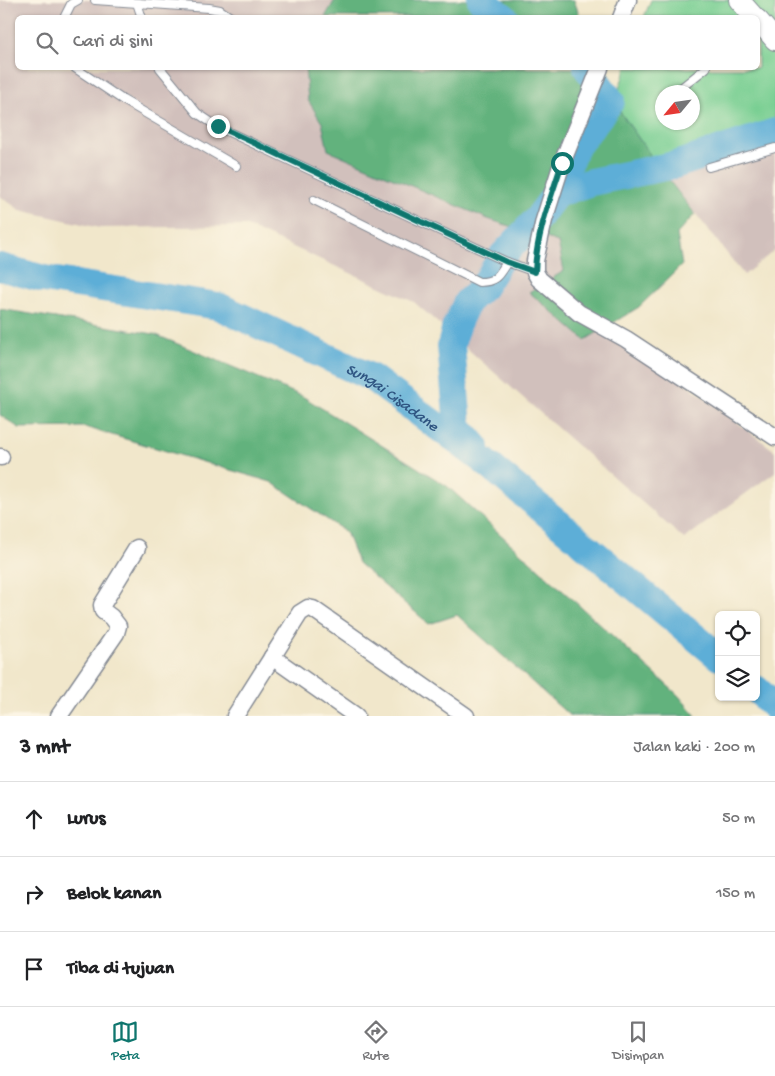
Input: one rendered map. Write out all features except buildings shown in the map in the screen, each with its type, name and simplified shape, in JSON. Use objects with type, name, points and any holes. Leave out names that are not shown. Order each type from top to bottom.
[{"type":"street","points":[[622,15],[628,0]]},
{"type":"street","points":[[739,0],[753,15]]},
{"type":"street","points":[[599,70],[562,163],[544,220],[535,261],[535,272],[539,279],[579,313],[626,339],[775,437]]},
{"type":"street","points":[[59,716],[116,633],[118,626],[103,611],[102,605],[138,548]]},
{"type":"street","points":[[235,716],[300,613],[308,608],[313,609],[466,716]]},
{"type":"street","points":[[272,657],[356,716]]},
{"type":"lane","points":[[66,15],[71,4],[78,0]]},
{"type":"lane","points":[[95,0],[210,8],[220,10],[228,15]]},
{"type":"lane","points":[[137,3],[141,15]]},
{"type":"lane","points":[[78,70],[123,100],[236,166]]},
{"type":"lane","points":[[162,70],[197,112],[218,126],[507,262],[535,272]]},
{"type":"lane","points":[[685,85],[704,70]]},
{"type":"lane","points":[[709,167],[775,148]]},
{"type":"lane","points":[[314,200],[479,282],[488,282],[496,279],[507,262]]},
{"type":"shaded area","points":[[0,0],[335,0],[326,15],[15,15],[15,70],[305,70],[308,100],[322,123],[328,150],[488,219],[558,242],[564,271],[530,292],[609,326],[775,451],[775,472],[684,539],[414,302],[247,226],[100,228],[20,210],[0,196]]},
{"type":"shaded area","points":[[775,125],[775,250],[744,275],[655,162]]},
{"type":"green space","points":[[335,0],[574,0],[579,15],[326,15]]},
{"type":"green space","points":[[651,0],[775,0],[775,125],[655,162],[614,103],[625,70],[760,70],[760,15],[645,15]]},
{"type":"green space","points":[[305,70],[601,70],[614,103],[655,162],[695,214],[677,234],[682,265],[639,307],[585,340],[529,292],[564,271],[558,242],[488,219],[328,150],[322,123],[308,100]]},
{"type":"green space","points":[[0,309],[154,334],[302,396],[447,486],[678,695],[696,716],[570,716],[457,615],[429,624],[358,563],[346,532],[271,482],[85,427],[19,428],[0,415]]},
{"type":"waterway","points":[[481,0],[501,15]]},
{"type":"waterway","points":[[476,447],[458,426],[451,346],[456,326],[467,302],[483,287],[503,255],[538,218],[556,194],[575,148],[611,101],[588,70]]},
{"type":"waterway","points":[[556,194],[591,182],[675,165],[775,132]]},
{"type":"waterway","name":"Sungai Cisadane","points":[[0,267],[44,279],[218,306],[372,378],[484,461],[718,656]]},
{"type":"waterway","name":"Sungai Cisadane","points":[[760,693],[775,707]]},
{"type":"route","points":[[218,126],[507,262],[535,272],[535,261],[544,220],[562,163]]}]
